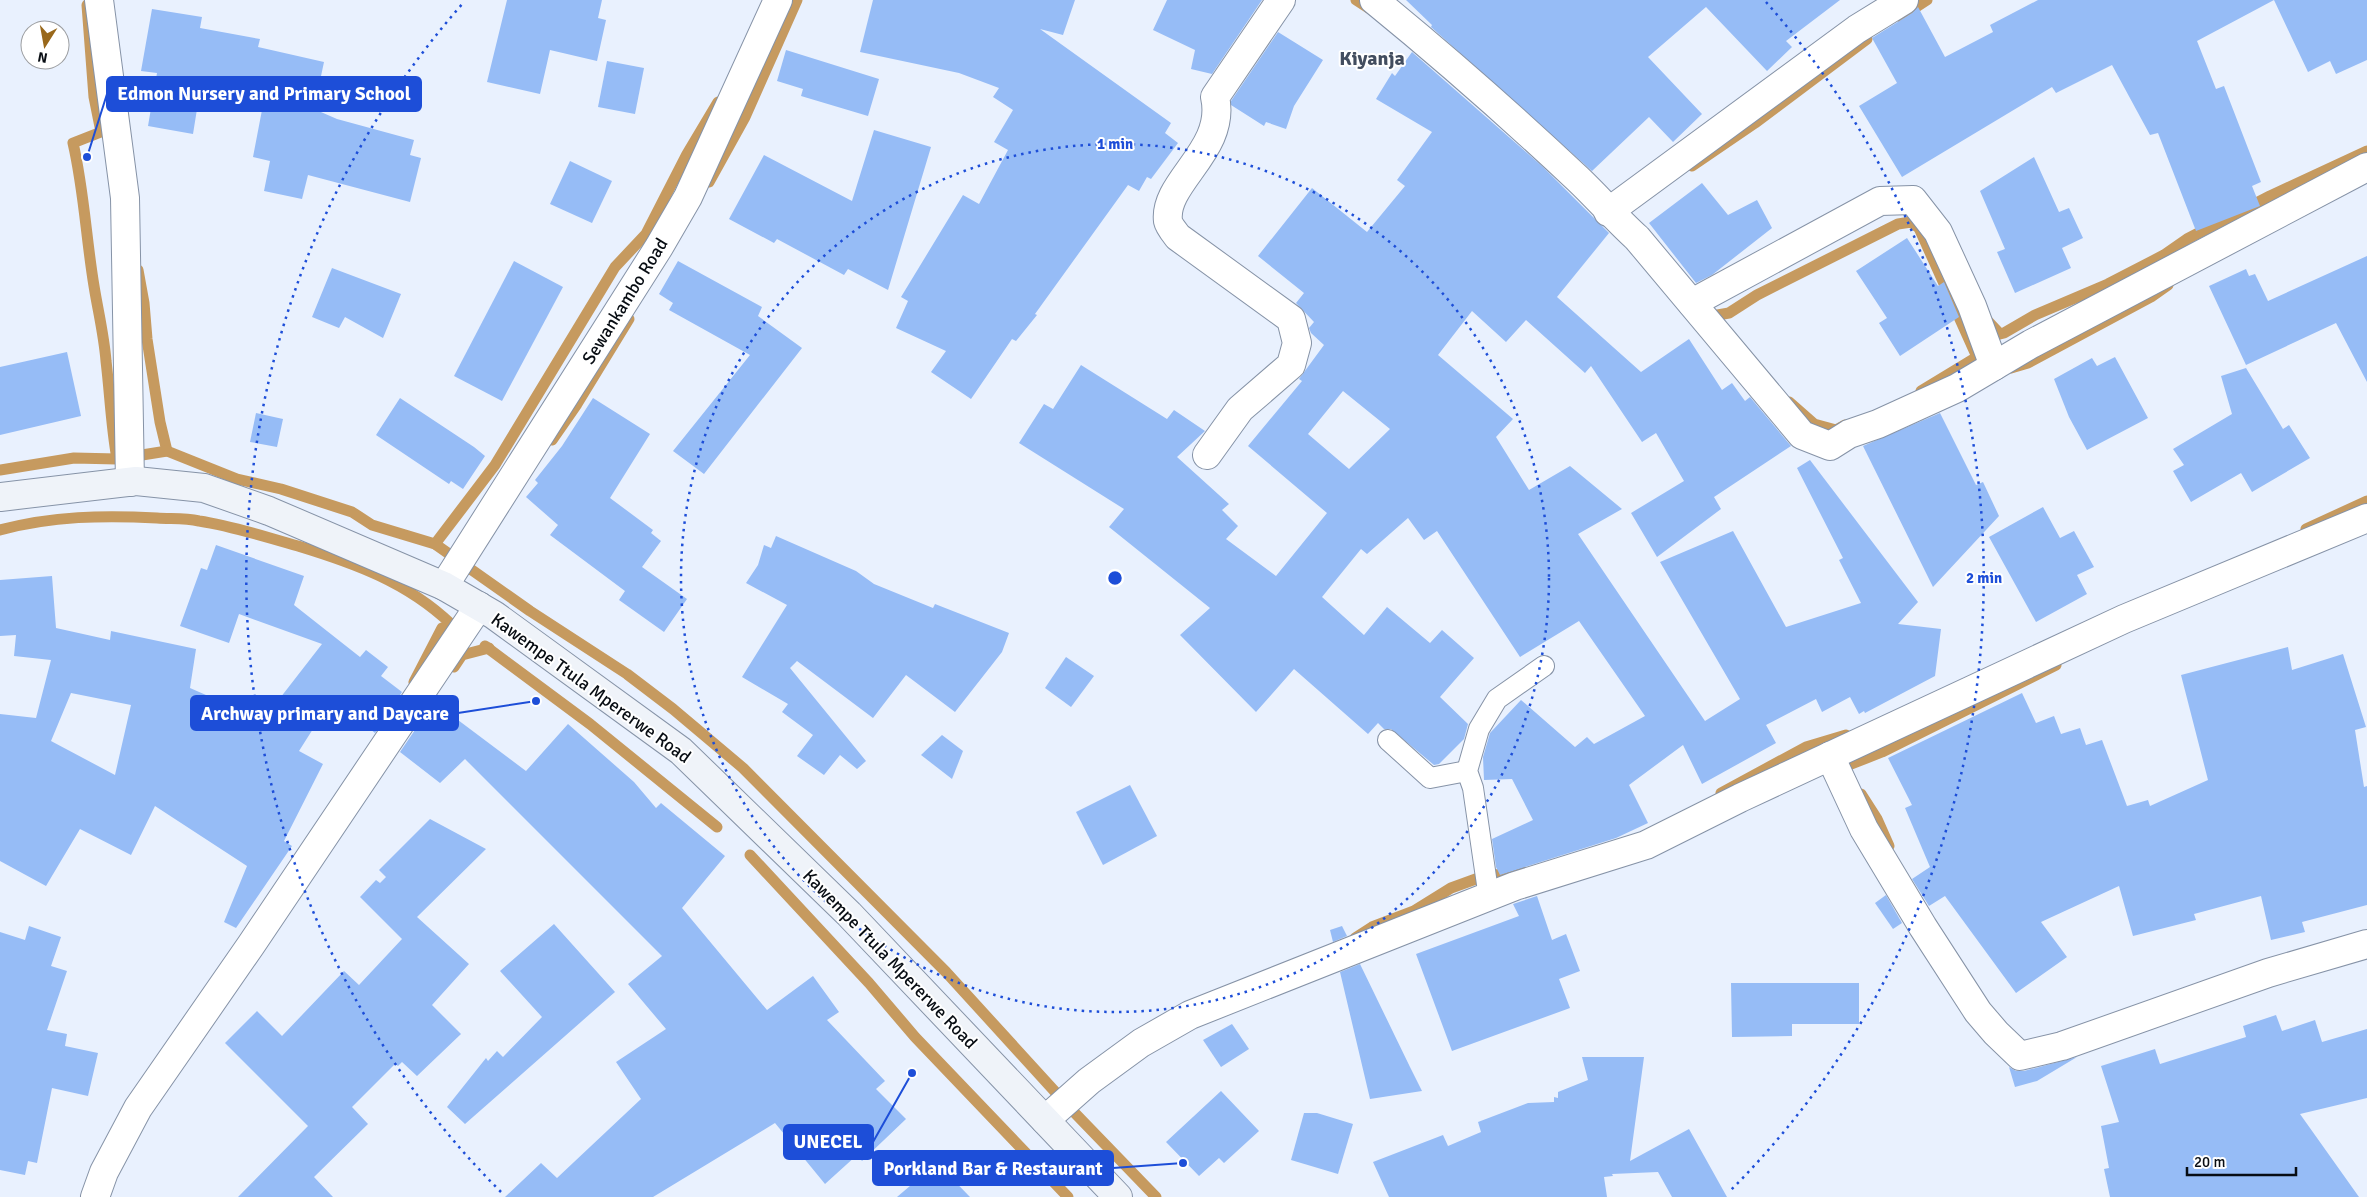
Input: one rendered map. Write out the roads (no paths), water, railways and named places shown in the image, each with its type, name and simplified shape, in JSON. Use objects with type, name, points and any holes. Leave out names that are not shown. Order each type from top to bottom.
[{"type":"street","points":[[99,0],[125,198],[130,482]]},
{"type":"street","name":"Sewankambo Road","points":[[444,586],[654,255],[688,197],[778,0]]},
{"type":"street","points":[[1207,455],[1240,409],[1291,365],[1297,343],[1292,319],[1178,237],[1168,222],[1170,202],[1210,141],[1218,111],[1215,97],[1282,0]]},
{"type":"street","points":[[1374,0],[1454,66],[1579,180],[1608,212],[1637,238],[1677,289],[1692,303],[1802,435],[1830,446],[1849,434],[1878,424],[1957,388],[2031,344],[2367,167]]},
{"type":"street","points":[[1608,212],[1857,29],[1904,0]]},
{"type":"street","points":[[1692,303],[1880,201],[1913,200],[1938,232],[1972,306],[1994,366]]},
{"type":"street","name":"Kawempe Ttula Mpererwe Road","points":[[0,497],[130,482],[204,488],[269,511],[444,586],[479,606],[680,750],[849,914],[1118,1197]]},
{"type":"street","points":[[1045,1120],[1089,1081],[1141,1042],[1190,1015],[1489,898],[1515,886],[1646,845],[1740,798],[2124,619],[2367,518]]},
{"type":"street","points":[[95,1197],[104,1172],[138,1108],[257,937],[479,606]]},
{"type":"street","points":[[1830,756],[1864,829],[1928,934],[1978,1012],[2020,1056],[2062,1046],[2268,973],[2367,944]]},
{"type":"lane","points":[[1489,898],[1473,788],[1467,771],[1478,729],[1497,699],[1544,666]]},
{"type":"lane","points":[[1388,740],[1430,778],[1467,771]]},
{"type":"waterway","points":[[709,182],[745,117],[797,0]]},
{"type":"waterway","points":[[1356,0],[1373,11]]},
{"type":"waterway","points":[[1901,17],[1927,0]]},
{"type":"waterway","points":[[87,5],[94,97],[101,132],[73,143],[80,178],[91,268],[104,342],[117,459]]},
{"type":"waterway","points":[[1692,166],[1755,123],[1867,39]]},
{"type":"waterway","points":[[0,470],[74,458],[117,459],[167,451],[237,479],[281,489],[352,512],[372,525],[435,544],[495,465],[615,267],[646,234],[687,154],[718,102]]},
{"type":"waterway","points":[[1984,317],[2000,334],[2004,333],[2035,315],[2108,284],[2164,255],[2187,239],[2270,196],[2367,151]]},
{"type":"waterway","points":[[1712,316],[1729,313],[1757,295],[1898,224],[1911,222],[1919,228],[1977,357],[1921,391]]},
{"type":"waterway","points":[[138,270],[160,422],[167,451]]},
{"type":"waterway","points":[[2011,368],[2028,363],[2151,297],[2168,285]]},
{"type":"waterway","points":[[552,440],[577,404],[629,319]]},
{"type":"waterway","points":[[1789,402],[1814,424],[1836,430],[1845,425]]},
{"type":"waterway","points":[[2306,529],[2367,501]]},
{"type":"waterway","points":[[0,530],[59,519],[98,517],[183,519],[212,523],[298,546],[359,567],[398,585],[416,596],[451,624]]},
{"type":"waterway","points":[[435,544],[530,611],[627,674],[673,709],[743,768],[946,972],[1069,1107],[1156,1197]]},
{"type":"waterway","points":[[414,682],[442,628]]},
{"type":"waterway","points":[[485,646],[590,724],[717,827]]},
{"type":"waterway","points":[[454,667],[462,655],[489,648]]},
{"type":"waterway","points":[[1836,770],[1882,752],[2056,665]]},
{"type":"waterway","points":[[1721,793],[1806,747],[1846,735]]},
{"type":"waterway","points":[[1861,794],[1877,819],[1889,846]]},
{"type":"waterway","points":[[750,855],[869,983],[915,1037],[1068,1197]]},
{"type":"waterway","points":[[1355,938],[1372,927],[1414,911],[1451,888],[1484,876],[1524,872]]},
{"type":"place","name":"Edmon Nursery and Primary School","points":[[87,157]]},
{"type":"place","name":"Archway primary and Daycare","points":[[536,701]]},
{"type":"place","name":"UNECEL","points":[[912,1073]]},
{"type":"place","name":"Porkland Bar & Restaurant","points":[[1183,1163]]},
{"type":"district","name":"Kiyanja","points":[[1372,58]]}]
